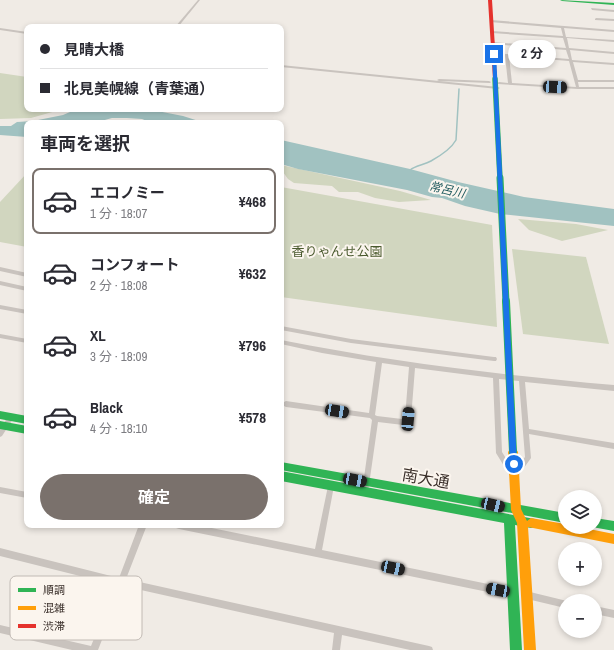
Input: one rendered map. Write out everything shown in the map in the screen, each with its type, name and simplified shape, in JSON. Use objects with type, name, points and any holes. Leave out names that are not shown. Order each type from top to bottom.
[{"type":"main road","points":[[490,0],[494,54],[494,81],[516,510],[522,522],[530,650]]},
{"type":"main road","points":[[562,0],[614,4]]},
{"type":"main road","points":[[0,415],[24,419]]},
{"type":"main road","points":[[3,426],[24,430]]},
{"type":"main road","name":"南大通","points":[[284,467],[558,517]]},
{"type":"main road","name":"南大通","points":[[284,477],[522,522]]},
{"type":"main road","points":[[516,510],[509,520],[516,650]]},
{"type":"main road","points":[[522,522],[614,539]]},
{"type":"main road","points":[[602,524],[614,526]]},
{"type":"street","points":[[179,24],[199,0]]},
{"type":"street","points":[[592,9],[614,11]]},
{"type":"street","points":[[606,10],[614,15]]},
{"type":"street","points":[[596,19],[614,20]]},
{"type":"street","points":[[491,21],[614,30]]},
{"type":"street","points":[[562,27],[578,88]]},
{"type":"street","points":[[0,29],[24,33]]},
{"type":"street","points":[[609,30],[614,34]]},
{"type":"street","points":[[492,32],[614,41]]},
{"type":"street","points":[[493,43],[614,53]]},
{"type":"street","points":[[494,54],[614,64]]},
{"type":"street","points":[[508,55],[510,84]]},
{"type":"street","points":[[284,66],[426,82],[498,88]]},
{"type":"street","points":[[426,82],[452,80],[494,81],[510,84],[578,88],[614,88]]},
{"type":"street","points":[[576,81],[614,81]]},
{"type":"street","points":[[0,269],[24,274]]},
{"type":"street","points":[[0,283],[24,288]]},
{"type":"street","points":[[0,307],[24,311]]},
{"type":"street","points":[[284,329],[351,341],[494,358]]},
{"type":"street","points":[[0,336],[24,340]]},
{"type":"street","points":[[284,343],[412,366],[614,388]]},
{"type":"street","points":[[365,492],[379,361]]},
{"type":"street","points":[[286,404],[403,422],[408,419],[412,366]]},
{"type":"street","points":[[496,376],[499,453],[514,477],[528,458],[522,379]]},
{"type":"street","points":[[0,434],[3,426],[11,417]]},
{"type":"street","points":[[527,431],[614,446]]},
{"type":"street","points":[[318,553],[331,486]]},
{"type":"street","points":[[0,490],[24,494]]},
{"type":"street","points":[[123,576],[142,528]]},
{"type":"street","points":[[195,528],[513,593]]},
{"type":"street","points":[[0,552],[97,576]]},
{"type":"street","points":[[142,587],[404,647],[430,650]]},
{"type":"street","points":[[526,595],[558,602]]},
{"type":"street","points":[[602,611],[614,614]]},
{"type":"street","points":[[0,629],[10,631]]},
{"type":"street","points":[[336,650],[338,631]]},
{"type":"street","points":[[47,640],[90,650]]},
{"type":"street","points":[[94,650],[98,640]]},
{"type":"green space","points":[[0,73],[24,77],[24,112],[52,112],[31,118],[0,119]]},
{"type":"green space","points":[[284,166],[400,191],[431,200],[399,202],[375,198],[358,192],[339,192],[332,186],[294,183],[288,179],[284,173]]},
{"type":"green space","points":[[24,176],[24,246],[0,242],[0,202]]},
{"type":"green space","name":"香りゃんせ公園","points":[[284,188],[492,225],[497,327],[284,297]]},
{"type":"green space","points":[[518,219],[576,224],[608,230],[562,241],[529,230]]},
{"type":"green space","points":[[512,249],[586,257],[609,344],[523,334]]},
{"type":"water","points":[[70,112],[162,112],[196,120],[144,120],[112,118],[105,120],[38,120],[63,115]]},
{"type":"water","points":[[17,122],[24,122],[24,137],[0,135],[0,126],[11,126]]},
{"type":"water","name":"常呂川","points":[[284,141],[410,169],[524,197],[614,209],[614,226],[500,214],[407,190],[298,169],[284,165]]},
{"type":"waterway","points":[[410,170],[438,157],[456,140],[459,89]]},
{"type":"traffic: fast","points":[[562,0],[614,4]]},
{"type":"traffic: fast","points":[[495,79],[513,452]]},
{"type":"traffic: fast","points":[[0,415],[24,419]]},
{"type":"traffic: fast","points":[[0,425],[24,429]]},
{"type":"traffic: fast","points":[[284,467],[558,517]]},
{"type":"traffic: fast","points":[[284,477],[531,523]]},
{"type":"traffic: fast","points":[[509,520],[516,650]]},
{"type":"traffic: fast","points":[[602,524],[614,526]]},
{"type":"traffic: slow","points":[[513,452],[516,510],[522,522],[530,650]]},
{"type":"traffic: slow","points":[[531,523],[614,539]]},
{"type":"traffic: jam","points":[[490,0],[495,79]]},
{"type":"route","points":[[494,54],[514,464]]}]
